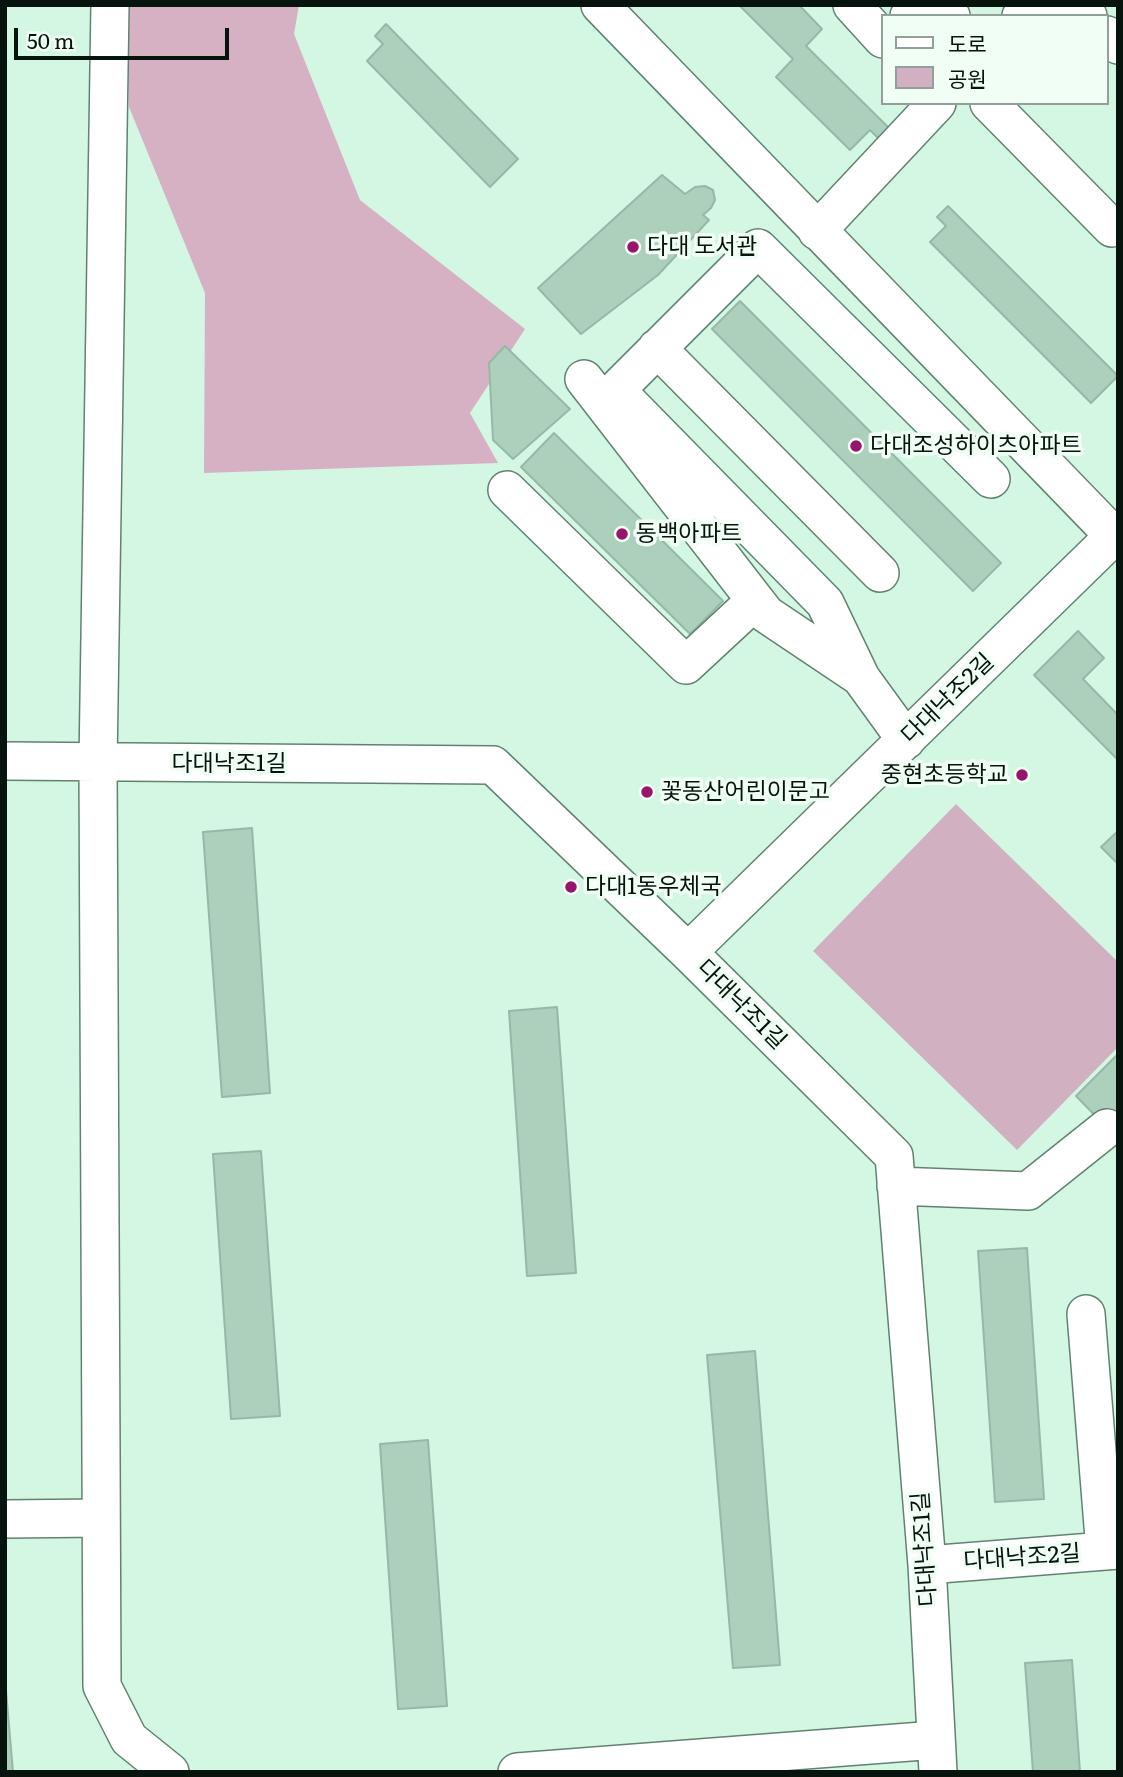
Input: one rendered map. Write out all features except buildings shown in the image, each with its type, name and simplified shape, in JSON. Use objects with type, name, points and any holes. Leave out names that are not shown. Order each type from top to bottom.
[{"type":"street","points":[[110,5],[98,764],[102,1686],[129,1739],[170,1772]]},
{"type":"street","points":[[600,5],[1116,536]]},
{"type":"street","points":[[852,5],[881,37]]},
{"type":"street","points":[[1057,5],[1082,14]]},
{"type":"street","points":[[817,231],[935,105]]},
{"type":"street","points":[[991,105],[1112,228]]},
{"type":"street","points":[[906,740],[860,678],[825,603],[616,390],[758,248],[990,479]]},
{"type":"street","points":[[657,348],[880,573]]},
{"type":"street","points":[[584,379],[766,614],[860,678]]},
{"type":"street","points":[[723,499],[766,458]]},
{"type":"street","points":[[508,490],[686,665],[755,601]]},
{"type":"street","name":"다대낙조2길","points":[[688,952],[1116,536]]},
{"type":"street","name":"다대낙조1길","points":[[5,761],[98,764],[493,765],[688,952],[894,1156],[927,1565],[937,1756]]},
{"type":"street","points":[[896,1186],[1028,1191],[1107,1128]]},
{"type":"street","points":[[1086,1314],[1112,1551]]},
{"type":"street","points":[[5,1519],[101,1518]]},
{"type":"street","name":"다대낙조2길","points":[[927,1565],[1112,1551]]},
{"type":"street","points":[[517,1772],[937,1756]]},
{"type":"green space","points":[[956,804],[1118,962],[1118,1047],[1017,1150],[813,951]]},
{"type":"shaded area","points":[[126,5],[299,5],[294,34],[360,200],[525,329],[470,413],[498,463],[204,473],[205,293],[129,107]]},
{"type":"place","name":"다대 도서관","points":[[633,247]]},
{"type":"place","name":"다대조성하이츠아파트","points":[[856,446]]},
{"type":"place","name":"동백아파트","points":[[622,534]]},
{"type":"place","name":"중현초등학교","points":[[1022,775]]},
{"type":"place","name":"꽃동산어린이문고","points":[[647,792]]},
{"type":"place","name":"다대1동우체국","points":[[571,887]]}]
